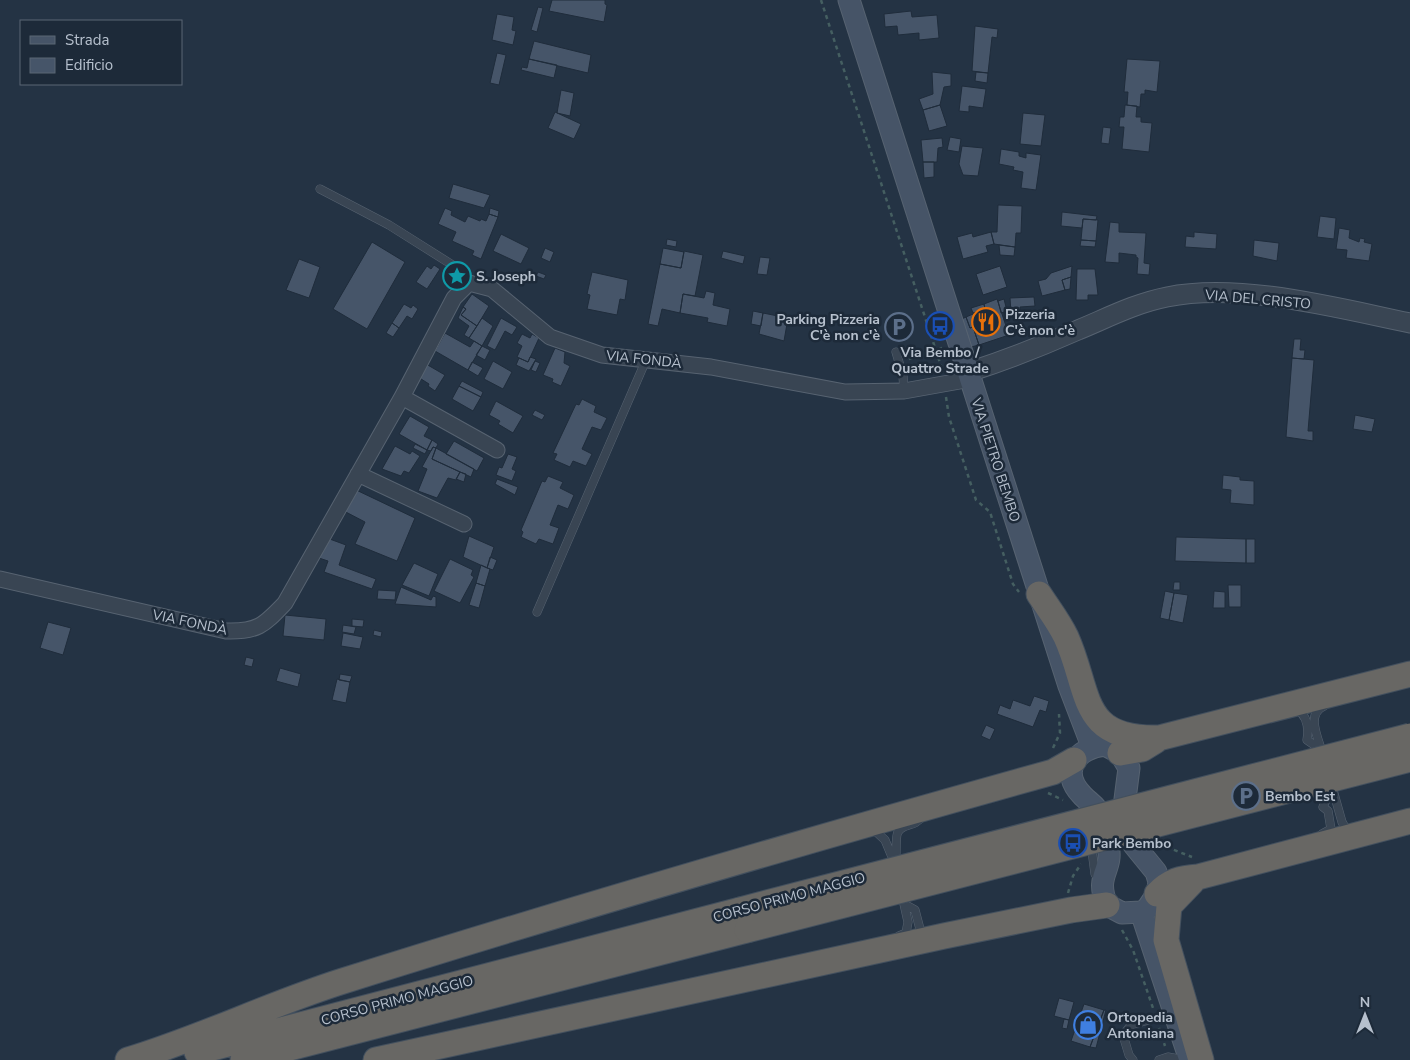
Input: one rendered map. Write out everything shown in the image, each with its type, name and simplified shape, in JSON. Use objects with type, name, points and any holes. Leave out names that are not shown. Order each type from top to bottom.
[{"type":"highway","points":[[1031,596],[1066,636],[1084,692],[1093,713],[1111,730],[1129,736],[1159,738],[1287,705],[1335,700],[1410,674]]},
{"type":"highway","name":"CORSO PRIMO MAGGIO","points":[[243,1060],[1410,736]]},
{"type":"highway","points":[[1120,753],[1142,749],[1159,738]]},
{"type":"highway","points":[[128,1060],[177,1045],[340,982],[864,824],[1054,772],[1083,753]]},
{"type":"highway","name":"CORSO PRIMO MAGGIO","points":[[168,1060],[1410,759]]},
{"type":"highway","points":[[1149,903],[1165,886],[1182,878],[1198,877],[1306,842],[1356,836],[1410,821]]},
{"type":"highway","points":[[1198,877],[1169,906],[1166,940],[1201,1060]]},
{"type":"highway","points":[[376,1060],[1071,910],[1104,894]]},
{"type":"main road","name":"VIA PIETRO BEMBO","points":[[850,0],[970,376],[1031,596],[1069,686],[1083,753],[1071,770],[1075,785],[1081,795],[1100,815],[1109,847],[1104,894]]},
{"type":"main road","points":[[1083,753],[1105,745],[1120,753],[1130,768],[1124,807],[1134,845],[1149,858],[1156,872],[1158,882],[1149,903],[1164,1015],[1190,1060]]},
{"type":"main road","points":[[1104,894],[1122,913],[1149,903]]},
{"type":"street","name":"VIA FONDÀ","points":[[0,579],[226,631],[249,631],[268,621],[285,603],[402,397],[454,298],[469,283],[492,289],[550,337],[602,355],[711,367],[844,392],[904,391],[970,376]]},
{"type":"street","name":"VIA DEL CRISTO","points":[[970,376],[1133,307],[1167,297],[1207,294],[1287,300],[1410,321]]},
{"type":"street","points":[[402,397],[497,450]]},
{"type":"street","points":[[358,474],[464,524]]},
{"type":"lane","points":[[320,188],[389,225],[462,271],[469,283]]},
{"type":"lane","points":[[896,352],[904,391]]},
{"type":"lane","points":[[536,612],[646,360]]},
{"type":"lane","points":[[1335,700],[1322,706],[1314,714],[1322,751],[1346,831],[1356,836]]},
{"type":"lane","points":[[1287,705],[1299,709],[1304,714],[1309,732],[1307,740],[1322,751]]},
{"type":"lane","points":[[1129,782],[1146,836]]},
{"type":"lane","points":[[1306,842],[1329,832],[1331,829],[1328,811],[1323,807],[1332,786]]},
{"type":"lane","points":[[895,864],[898,851],[897,833],[899,830],[915,824],[920,819],[922,807]]},
{"type":"lane","points":[[864,824],[877,832],[885,840],[895,864],[908,922],[906,933],[886,940],[872,952]]},
{"type":"lane","points":[[904,904],[915,910],[920,933],[944,936]]},
{"type":"lane","points":[[1133,1060],[1129,1056],[1123,1035],[1131,1025],[1164,1015]]},
{"type":"lane","points":[[1159,1060],[1168,1057],[1184,1060]]},
{"type":"path","points":[[821,0],[942,372]]},
{"type":"path","points":[[899,362],[935,350]]},
{"type":"path","points":[[946,397],[976,500],[990,512],[1013,584],[1031,596]]},
{"type":"path","points":[[1048,754],[1058,741],[1060,733],[1059,710]]},
{"type":"path","points":[[1120,928],[1133,950],[1164,1015],[1168,1057]]},
{"type":"building","points":[[552,0],[605,0],[607,5],[604,22],[549,11]]},
{"type":"building","points":[[538,7],[543,8],[537,32],[531,30]]},
{"type":"building","points":[[911,11],[912,17],[937,15],[939,38],[919,40],[919,33],[898,35],[897,26],[885,27],[884,14]]},
{"type":"building","points":[[497,14],[514,17],[512,30],[516,31],[513,45],[492,40]]},
{"type":"building","points":[[975,26],[998,29],[997,38],[992,37],[988,73],[972,71]]},
{"type":"building","points":[[534,41],[591,55],[588,73],[529,59]]},
{"type":"building","points":[[497,53],[506,55],[499,85],[490,83]]},
{"type":"building","points":[[529,59],[557,65],[554,78],[521,70],[522,67],[527,68]]},
{"type":"building","points":[[1127,59],[1160,61],[1157,92],[1145,90],[1145,94],[1141,94],[1140,107],[1127,105],[1128,92],[1124,92]]},
{"type":"building","points":[[932,72],[951,74],[951,86],[944,87],[940,105],[923,110],[919,99],[933,94]]},
{"type":"building","points":[[976,72],[988,73],[987,83],[975,81]]},
{"type":"building","points":[[962,86],[986,89],[983,108],[969,106],[969,112],[959,111]]},
{"type":"building","points":[[561,90],[574,93],[570,116],[557,113]]},
{"type":"building","points":[[940,105],[947,126],[929,131],[923,110]]},
{"type":"building","points":[[1125,105],[1137,106],[1136,117],[1141,117],[1141,122],[1152,123],[1149,152],[1122,149],[1124,127],[1119,127],[1120,117],[1124,117]]},
{"type":"building","points":[[555,112],[581,124],[574,139],[548,128]]},
{"type":"building","points":[[1023,113],[1045,115],[1041,146],[1020,144]]},
{"type":"building","points":[[1103,127],[1111,128],[1109,144],[1101,143]]},
{"type":"building","points":[[950,137],[961,139],[959,152],[947,150]]},
{"type":"building","points":[[942,138],[943,147],[938,148],[937,162],[923,162],[921,140]]},
{"type":"building","points":[[962,146],[983,148],[978,176],[963,175],[959,164]]},
{"type":"building","points":[[1001,149],[1019,152],[1019,156],[1026,158],[1026,153],[1041,155],[1036,190],[1021,188],[1023,172],[1013,170],[1014,167],[999,164]]},
{"type":"building","points":[[923,162],[934,162],[934,177],[924,178]]},
{"type":"building","points":[[453,184],[490,195],[484,208],[449,198]]},
{"type":"building","points":[[998,205],[1022,206],[1021,233],[1016,233],[1015,247],[994,244],[991,232],[997,232]]},
{"type":"building","points":[[445,208],[452,211],[451,215],[465,222],[468,216],[480,221],[481,219],[486,221],[489,214],[498,217],[481,259],[472,255],[474,251],[452,241],[456,232],[438,224]]},
{"type":"building","points":[[490,208],[499,211],[498,217],[489,214]]},
{"type":"building","points":[[1062,212],[1097,216],[1096,220],[1083,219],[1082,228],[1061,226]]},
{"type":"building","points":[[1320,216],[1336,218],[1334,239],[1317,237]]},
{"type":"building","points":[[1083,219],[1098,220],[1096,241],[1081,240]]},
{"type":"building","points":[[1110,222],[1119,223],[1119,232],[1146,233],[1144,263],[1150,264],[1149,275],[1137,274],[1138,258],[1136,255],[1119,253],[1119,263],[1105,262]]},
{"type":"building","points":[[1339,228],[1350,230],[1349,238],[1359,242],[1360,238],[1365,239],[1364,242],[1372,244],[1369,261],[1346,258],[1347,250],[1336,249]]},
{"type":"building","points":[[991,232],[994,244],[986,246],[988,252],[963,259],[957,237],[972,233],[973,237]]},
{"type":"building","points":[[1194,232],[1217,234],[1216,249],[1185,247],[1186,236],[1194,237]]},
{"type":"building","points":[[501,234],[529,248],[521,264],[493,251]]},
{"type":"building","points":[[667,239],[677,241],[676,247],[666,245]]},
{"type":"building","points":[[1081,240],[1096,241],[1095,247],[1080,246]]},
{"type":"building","points":[[1254,240],[1279,243],[1277,261],[1253,256]]},
{"type":"building","points":[[372,242],[405,262],[367,329],[333,309]]},
{"type":"building","points":[[999,245],[1015,247],[1014,256],[1000,255]]},
{"type":"building","points":[[545,248],[554,252],[550,262],[541,258]]},
{"type":"building","points":[[663,248],[684,252],[681,268],[660,264]]},
{"type":"building","points":[[684,251],[703,255],[695,296],[683,294],[680,313],[662,309],[658,326],[648,324],[660,264],[681,268]]},
{"type":"building","points":[[723,251],[745,256],[743,264],[721,258]]},
{"type":"building","points":[[760,257],[770,258],[767,275],[757,274]]},
{"type":"building","points":[[299,259],[320,267],[309,298],[286,290]]},
{"type":"building","points":[[434,265],[440,269],[427,289],[416,282],[427,266],[431,269]]},
{"type":"building","points":[[1000,266],[1007,287],[983,295],[976,274]]},
{"type":"building","points":[[1072,266],[1071,277],[1062,280],[1065,290],[1042,296],[1038,281],[1046,279],[1051,273]]},
{"type":"building","points":[[1077,269],[1095,269],[1098,295],[1088,295],[1088,300],[1076,300]]},
{"type":"building","points":[[538,272],[546,275],[544,279],[536,276]]},
{"type":"building","points":[[592,272],[628,280],[625,300],[620,299],[617,315],[587,309],[590,295],[587,294]]},
{"type":"building","points":[[1071,277],[1070,289],[1065,290],[1062,280]]},
{"type":"building","points":[[706,291],[715,293],[713,305],[730,309],[727,326],[707,322],[708,318],[680,313],[683,294],[704,298]]},
{"type":"building","points":[[472,294],[489,306],[477,326],[461,315],[466,309],[463,307]]},
{"type":"building","points":[[1034,297],[1035,306],[1020,307],[1020,312],[1011,313],[1010,298]]},
{"type":"building","name":"Pizzeria C'è non c'è","points":[[997,299],[1009,335],[979,345],[973,327],[970,328],[966,317],[985,309],[984,304]]},
{"type":"building","points":[[1004,299],[1007,311],[1001,313],[998,301]]},
{"type":"building","points":[[404,304],[411,308],[413,305],[418,309],[412,319],[407,316],[399,328],[392,323]]},
{"type":"building","points":[[984,304],[985,309],[973,313],[971,308]]},
{"type":"building","points":[[463,307],[466,309],[461,315],[477,326],[469,338],[464,335],[469,326],[458,318]]},
{"type":"building","points":[[753,311],[763,313],[761,326],[751,324]]},
{"type":"building","points":[[763,313],[788,318],[784,341],[759,334]]},
{"type":"building","points":[[966,317],[970,328],[973,327],[979,345],[971,347],[962,319]]},
{"type":"building","points":[[482,318],[493,326],[482,346],[469,338]]},
{"type":"building","points":[[501,318],[517,327],[512,335],[505,331],[495,350],[487,346]]},
{"type":"building","points":[[392,323],[399,328],[393,337],[386,333]]},
{"type":"building","points":[[445,333],[470,347],[474,341],[482,346],[468,370],[435,351]]},
{"type":"building","points":[[522,334],[530,338],[532,334],[539,338],[528,362],[517,357],[522,346],[517,343]]},
{"type":"building","points":[[1294,339],[1301,339],[1300,350],[1305,350],[1304,359],[1292,358]]},
{"type":"building","points":[[482,346],[490,350],[485,360],[476,355]]},
{"type":"building","points":[[555,348],[565,352],[564,363],[570,366],[561,386],[552,382],[553,379],[543,375]]},
{"type":"building","points":[[530,357],[536,359],[529,371],[516,365],[519,358],[528,362]]},
{"type":"building","points":[[1292,358],[1314,360],[1308,431],[1313,431],[1313,441],[1286,437]]},
{"type":"building","points":[[493,361],[512,372],[503,389],[484,379]]},
{"type":"building","points":[[535,361],[540,363],[536,372],[531,370]]},
{"type":"building","points":[[472,362],[483,368],[478,376],[468,370]]},
{"type":"building","points":[[426,364],[445,375],[435,391],[428,386],[429,384],[418,377]]},
{"type":"building","points":[[462,381],[483,392],[481,397],[459,386]]},
{"type":"building","points":[[459,386],[481,397],[473,411],[452,399]]},
{"type":"building","points":[[582,399],[596,406],[594,412],[607,418],[601,430],[592,427],[582,449],[592,454],[586,466],[573,461],[570,467],[554,460],[557,454],[553,453],[576,404],[579,405]]},
{"type":"building","points":[[496,401],[523,416],[513,433],[498,424],[500,421],[489,415]]},
{"type":"building","points":[[535,410],[545,415],[542,420],[532,415]]},
{"type":"building","points":[[1355,415],[1375,419],[1372,432],[1353,429]]},
{"type":"building","points":[[410,416],[429,427],[424,436],[432,440],[427,450],[399,434]]},
{"type":"building","points":[[432,440],[438,444],[436,448],[433,447],[431,451],[427,450]]},
{"type":"building","points":[[454,441],[484,458],[477,471],[446,454]]},
{"type":"building","points":[[415,444],[427,450],[425,454],[413,448]]},
{"type":"building","points":[[395,446],[410,454],[412,451],[420,456],[409,473],[404,471],[401,476],[382,469]]},
{"type":"building","points":[[433,447],[436,448],[432,459],[460,472],[456,480],[448,478],[437,498],[418,491],[427,469],[422,467]]},
{"type":"building","points":[[436,448],[474,469],[471,477],[432,459]]},
{"type":"building","points":[[508,454],[517,457],[512,469],[516,471],[512,481],[496,475],[499,467],[502,468]]},
{"type":"building","points":[[460,472],[466,474],[464,482],[456,479]]},
{"type":"building","points":[[1223,475],[1240,477],[1240,480],[1254,481],[1254,505],[1230,503],[1231,490],[1222,489]]},
{"type":"building","points":[[548,476],[563,482],[560,488],[574,495],[568,509],[558,505],[550,525],[559,528],[553,544],[539,539],[536,544],[521,537],[523,532],[521,530],[542,481],[545,482]]},
{"type":"building","points":[[497,479],[518,487],[515,495],[495,484]]},
{"type":"building","points":[[352,488],[415,518],[397,561],[355,544],[365,522],[340,509]]},
{"type":"building","points":[[469,536],[494,547],[487,568],[463,557]]},
{"type":"building","points":[[1176,537],[1246,539],[1246,563],[1175,561]]},
{"type":"building","points":[[327,538],[346,545],[339,565],[376,579],[372,589],[324,572],[328,561],[319,558]]},
{"type":"building","points":[[1246,539],[1255,539],[1255,563],[1246,563]]},
{"type":"building","points":[[490,557],[497,560],[493,570],[487,568]]},
{"type":"building","points":[[450,559],[473,570],[471,575],[474,577],[460,603],[434,591]]},
{"type":"building","points":[[414,563],[438,574],[429,596],[402,585]]},
{"type":"building","points":[[481,565],[490,569],[485,586],[476,583]]},
{"type":"building","points":[[1174,582],[1180,582],[1180,590],[1173,590]]},
{"type":"building","points":[[476,583],[485,586],[479,608],[469,605]]},
{"type":"building","points":[[1228,585],[1241,585],[1241,607],[1229,607]]},
{"type":"building","points":[[401,587],[431,600],[433,596],[436,597],[436,607],[395,604]]},
{"type":"building","points":[[378,590],[396,591],[395,600],[377,599]]},
{"type":"building","points":[[1165,591],[1174,593],[1169,620],[1160,618]]},
{"type":"building","points":[[1214,591],[1225,592],[1225,608],[1213,608]]},
{"type":"building","points":[[1174,593],[1188,595],[1183,623],[1169,620]]},
{"type":"building","points":[[285,615],[326,619],[324,640],[283,636]]},
{"type":"building","points":[[352,619],[364,620],[363,627],[352,626]]},
{"type":"building","points":[[48,622],[71,628],[63,655],[40,648]]},
{"type":"building","points":[[343,625],[356,627],[354,634],[342,632]]},
{"type":"building","points":[[374,630],[382,632],[381,637],[373,635]]},
{"type":"building","points":[[343,633],[363,637],[360,649],[341,646]]},
{"type":"building","points":[[246,657],[254,659],[252,667],[244,665]]},
{"type":"building","points":[[280,668],[301,674],[298,687],[276,681]]},
{"type":"building","points":[[340,674],[352,676],[350,682],[339,680]]},
{"type":"building","points":[[337,679],[350,682],[346,703],[332,700]]},
{"type":"building","points":[[1034,696],[1049,701],[1046,712],[1040,710],[1033,727],[997,714],[1000,705],[1010,709],[1013,700],[1030,706]]},
{"type":"building","points":[[986,725],[995,729],[990,740],[981,736]]},
{"type":"building","points":[[1059,998],[1074,1002],[1069,1020],[1054,1016]]},
{"type":"building","points":[[1084,1004],[1104,1010],[1090,1047],[1071,1041]]},
{"type":"building","points":[[1104,1010],[1106,1010],[1096,1048],[1090,1047]]},
{"type":"building","points":[[1064,1019],[1069,1020],[1067,1029],[1062,1028]]},
{"type":"place","name":"S. Joseph","points":[[457,276]]},
{"type":"place","name":"Pizzeria C'è non c'è","points":[[986,322]]},
{"type":"place","name":"Via Bembo / Quattro Strade","points":[[940,326]]},
{"type":"place","name":"Parking Pizzeria C'è non c'è","points":[[899,327]]},
{"type":"place","name":"Bembo Est","points":[[1246,796]]},
{"type":"place","name":"Park Bembo","points":[[1073,843]]},
{"type":"place","name":"Ortopedia Antoniana","points":[[1088,1025]]}]
